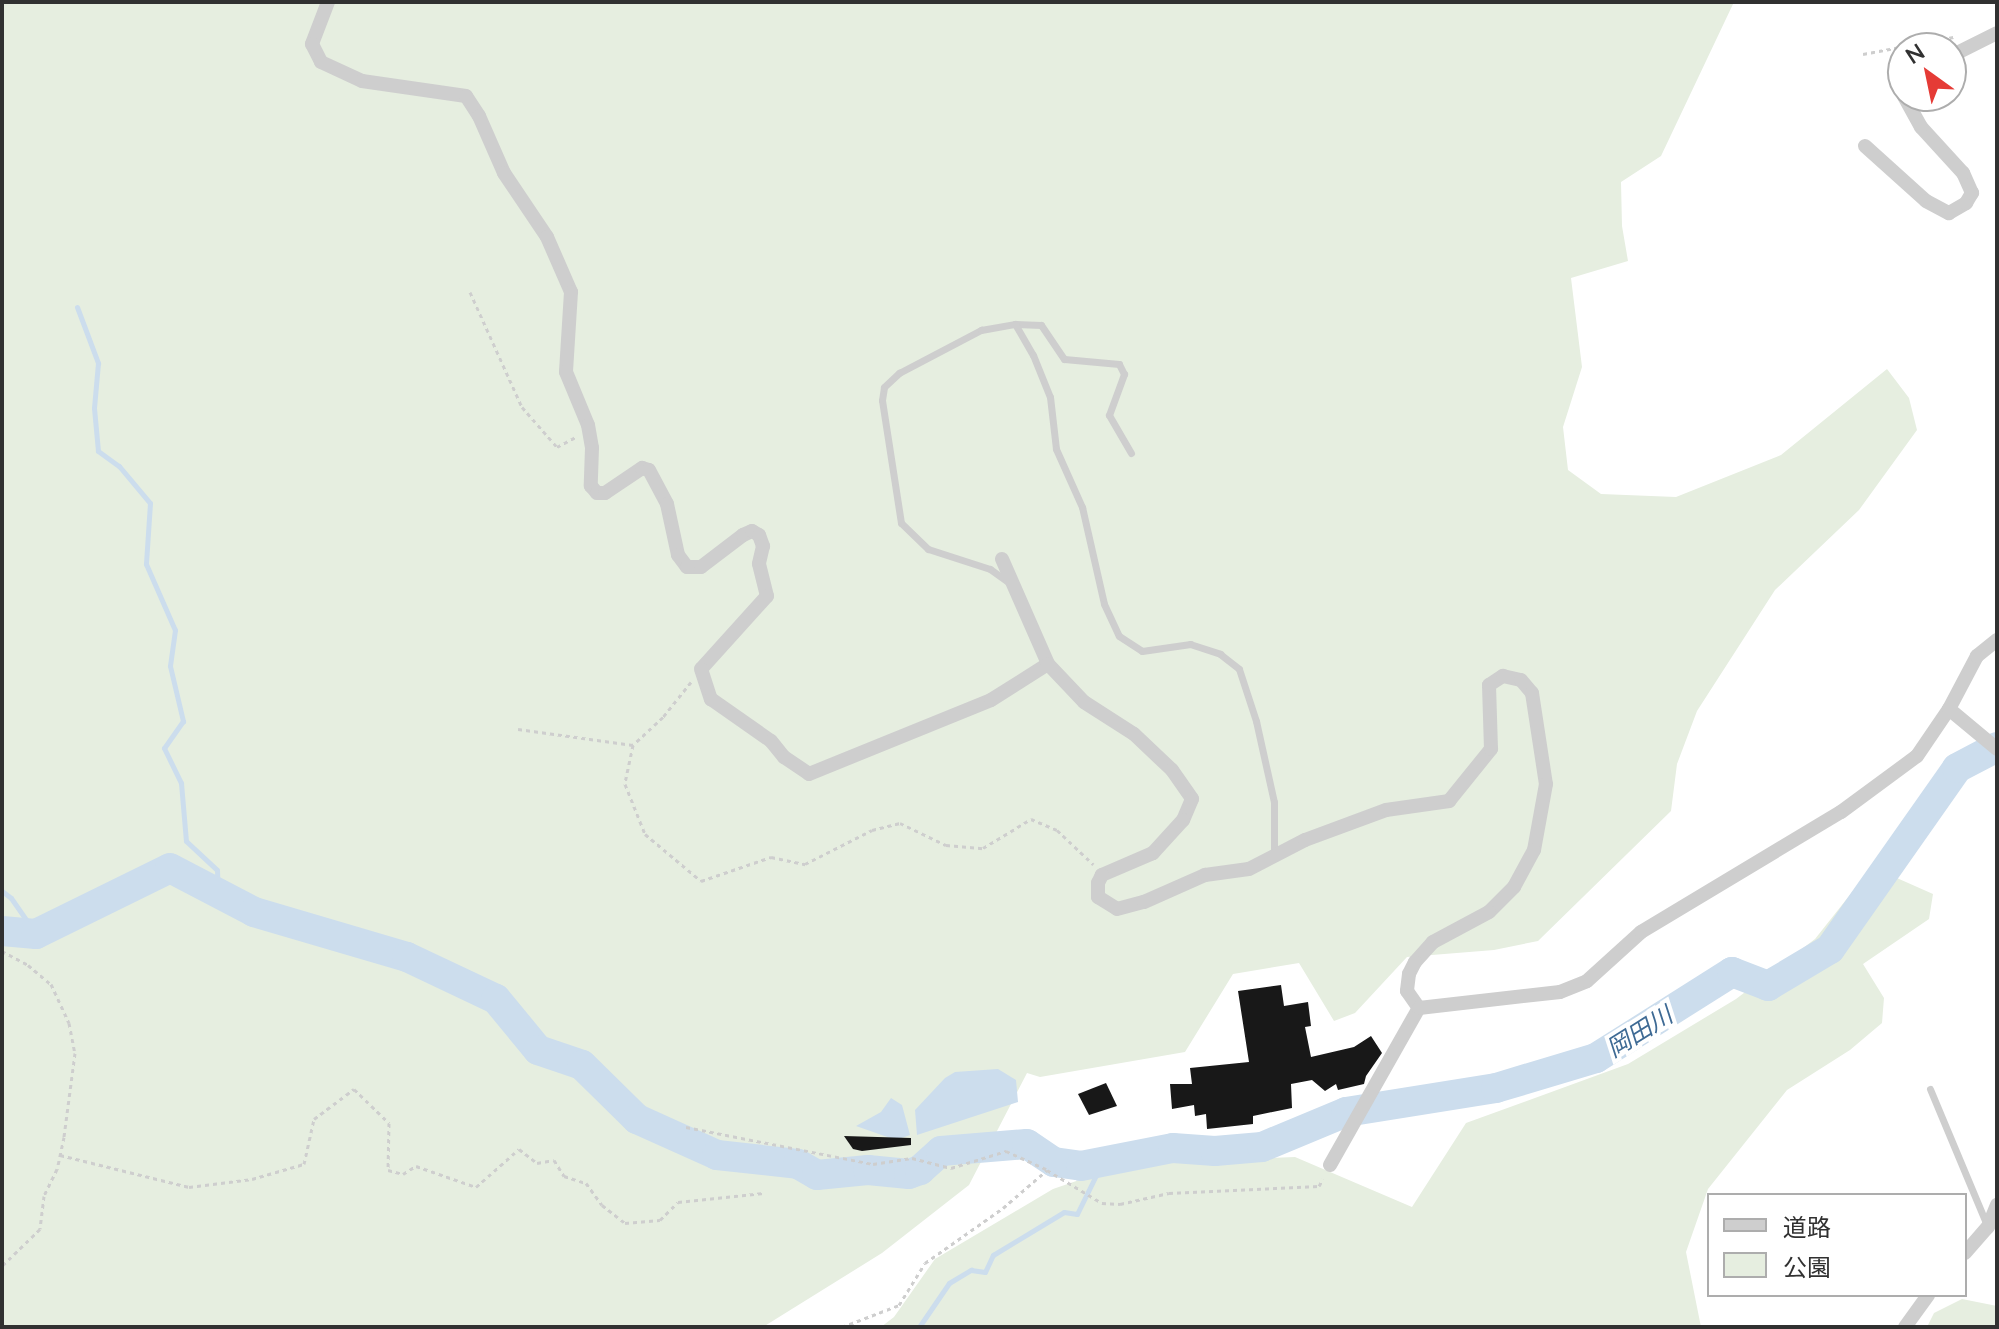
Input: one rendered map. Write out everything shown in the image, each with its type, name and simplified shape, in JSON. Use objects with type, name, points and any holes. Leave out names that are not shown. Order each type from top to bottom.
[{"type":"street","points":[[328,2],[312,44],[321,62],[362,81],[450,91],[466,96],[492,150],[547,237],[571,292],[566,372],[589,430],[591,486],[597,493],[605,493],[642,468],[649,470],[667,504],[678,555],[687,567],[701,567],[743,535],[752,531],[759,535],[763,546],[759,564],[767,596],[701,669],[711,699],[771,741],[784,757],[809,774],[991,700],[1048,664]]},
{"type":"street","points":[[1967,48],[1997,33]]},
{"type":"street","points":[[1865,146],[1926,201],[1949,213],[1966,203],[1972,193],[1963,173],[1921,127],[1913,112]]},
{"type":"street","points":[[1002,559],[1048,664],[1084,702],[1134,734],[1172,770],[1192,799],[1183,820],[1153,853],[1102,875],[1098,883],[1098,897],[1117,909],[1144,902],[1205,875],[1249,869],[1305,840],[1386,810],[1449,801],[1491,749],[1489,685],[1503,676],[1521,680],[1532,693],[1536,707],[1546,784],[1534,850],[1514,887],[1489,912],[1433,942],[1415,962],[1407,991],[1419,1008]]},
{"type":"street","points":[[1419,1008],[1560,992],[1587,981],[1641,932],[1841,812],[1917,756],[1949,709],[1977,656],[1997,640]]},
{"type":"street","points":[[1949,709],[1997,749]]},
{"type":"street","points":[[1330,1165],[1419,1008]]},
{"type":"street","points":[[1967,1251],[1988,1227],[1997,1205]]},
{"type":"street","points":[[1905,1327],[1927,1297]]},
{"type":"lane","points":[[1014,585],[990,569],[928,549],[901,523],[882,400],[884,387],[899,373],[981,330],[1015,324],[1041,325],[1064,359],[1119,364],[1124,374],[1109,415],[1131,453]]},
{"type":"lane","points":[[1015,324],[1033,355],[1050,397],[1056,449],[1082,507],[1104,604],[1119,636],[1142,651],[1190,644],[1220,654],[1239,669],[1256,721],[1274,802],[1274,856]]},
{"type":"lane","points":[[1930,1089],[1988,1227]]},
{"type":"path","points":[[1863,54],[1887,49]]},
{"type":"path","points":[[470,292],[522,407],[557,447],[589,430]]},
{"type":"path","points":[[701,669],[663,717],[633,745],[625,784],[645,834],[701,881],[771,857],[805,864],[872,830],[900,823],[946,845],[983,848],[1031,819],[1057,830],[1102,875]]},
{"type":"path","points":[[518,729],[633,745]]},
{"type":"path","points":[[2,951],[28,965],[51,984],[69,1023],[75,1053],[60,1155],[44,1196],[40,1229],[2,1266]]},
{"type":"path","points":[[60,1155],[189,1187],[252,1179],[304,1164],[314,1119],[354,1089],[389,1123],[388,1170],[403,1174],[416,1166],[476,1187],[519,1149],[537,1163],[554,1160],[564,1176],[586,1183],[602,1205],[625,1223],[660,1220],[678,1202],[764,1193]]},
{"type":"path","points":[[686,1127],[873,1164],[912,1158],[951,1168],[1006,1151],[1047,1170],[1102,1203],[1120,1204],[1169,1193],[1319,1186],[1330,1165]]},
{"type":"path","points":[[842,1327],[899,1305],[925,1263],[1003,1208],[1047,1170]]},
{"type":"green space","points":[[2,2],[1734,2],[1661,156],[1621,182],[1622,226],[1628,261],[1571,278],[1582,367],[1563,427],[1568,470],[1601,494],[1676,497],[1781,455],[1887,369],[1909,398],[1917,430],[1859,510],[1775,590],[1697,711],[1677,764],[1671,811],[1538,941],[1494,950],[1407,957],[1355,1013],[1334,1021],[1299,963],[1233,974],[1185,1052],[1040,1077],[1027,1073],[969,1185],[882,1253],[763,1327],[2,1327]]},
{"type":"green space","points":[[1872,867],[1933,894],[1929,919],[1863,964],[1884,998],[1882,1023],[1850,1050],[1787,1090],[1708,1189],[1686,1252],[1701,1327],[881,1327],[894,1317],[935,1259],[1053,1189],[1126,1164],[1295,1157],[1412,1207],[1466,1123],[1628,1064],[1736,999],[1815,939]]},
{"type":"green space","points":[[1962,1299],[1997,1306],[1997,1327],[1927,1327],[1934,1313]]},
{"type":"water","points":[[998,1069],[1016,1080],[1018,1102],[917,1135],[915,1110],[945,1078],[955,1072]]},
{"type":"water","points":[[891,1098],[902,1105],[910,1135],[896,1140],[856,1126],[881,1112]]},
{"type":"building","points":[[1281,985],[1284,1006],[1308,1002],[1311,1026],[1305,1027],[1311,1057],[1354,1047],[1371,1036],[1382,1053],[1364,1084],[1338,1090],[1336,1084],[1325,1091],[1312,1080],[1291,1084],[1292,1108],[1253,1116],[1253,1124],[1207,1129],[1206,1114],[1195,1116],[1194,1105],[1172,1109],[1170,1084],[1192,1084],[1190,1068],[1249,1062],[1238,991]]},
{"type":"building","points":[[1106,1083],[1117,1106],[1089,1115],[1078,1094]]},
{"type":"building","points":[[844,1136],[911,1138],[911,1145],[862,1151],[853,1149]]},
{"type":"waterway","points":[[77,307],[98,363],[94,408],[98,451],[119,466],[150,503],[146,564],[175,630],[170,666],[183,721],[164,748],[181,783],[186,841],[217,870],[218,893]]},
{"type":"waterway","name":"岡田川","points":[[2,931],[36,934],[170,868],[254,912],[407,957],[496,999],[538,1050],[582,1065],[637,1119],[717,1155],[798,1164],[817,1175],[868,1170],[909,1174],[920,1170],[941,1151],[1027,1144],[1054,1162],[1081,1166],[1173,1148],[1215,1151],[1262,1147],[1346,1112],[1496,1088],[1596,1058],[1732,972],[1768,986],[1830,949],[1957,768],[1997,747]]},
{"type":"waterway","points":[[2,891],[11,898],[36,934]]},
{"type":"waterway","points":[[919,1327],[949,1283],[971,1270],[985,1272],[993,1255],[1064,1212],[1077,1214],[1103,1161]]}]
